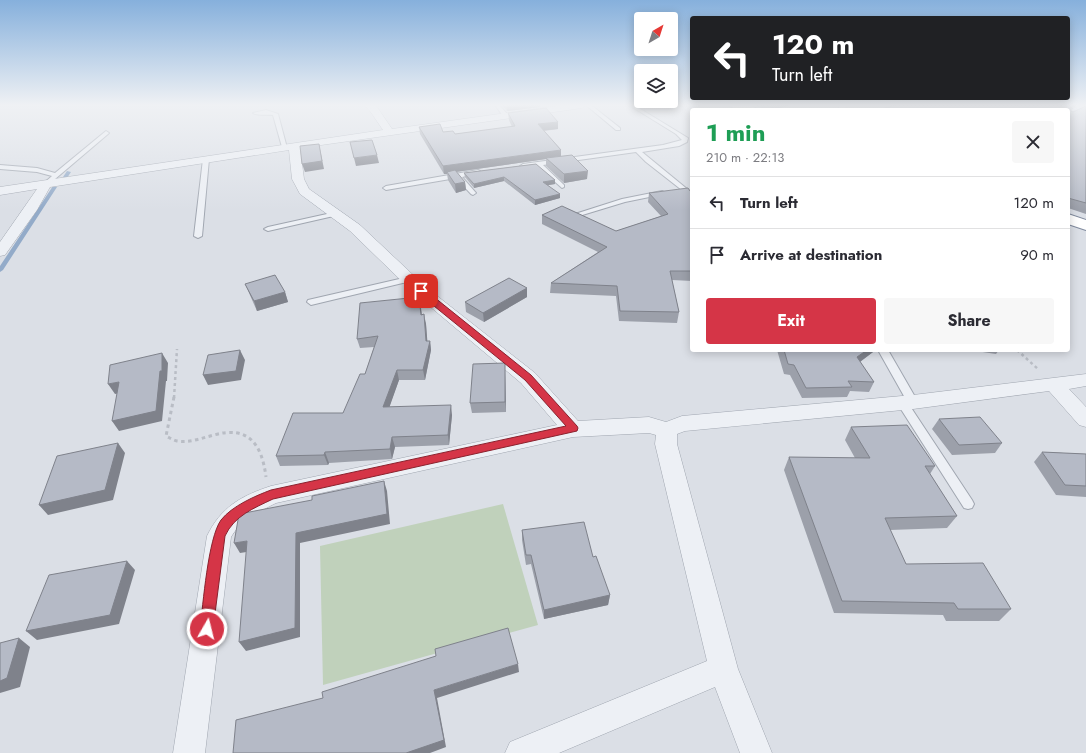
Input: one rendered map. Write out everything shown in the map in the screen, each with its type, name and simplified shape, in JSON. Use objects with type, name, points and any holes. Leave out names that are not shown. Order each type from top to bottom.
[{"type":"highway","points":[[1070,212],[1086,217]]},
{"type":"highway","points":[[1070,220],[1086,225]]},
{"type":"street","points":[[0,191],[51,180],[330,140]]},
{"type":"street","points":[[289,146],[298,179],[304,191],[356,228],[421,291],[528,378],[574,428]]},
{"type":"street","points":[[0,252],[51,180]]},
{"type":"street","points":[[189,753],[219,536],[225,523],[238,512],[271,495],[574,428],[649,424],[667,430],[682,424],[907,402],[1086,380]]},
{"type":"street","points":[[1054,384],[1086,420]]},
{"type":"street","points":[[667,430],[666,444],[723,669],[756,753]]},
{"type":"street","points":[[533,751],[723,669]]},
{"type":"lane","points":[[0,167],[37,170],[51,180],[98,140]]},
{"type":"lane","points":[[286,140],[289,146]]},
{"type":"lane","points":[[515,167],[638,151],[679,144],[685,140]]},
{"type":"lane","points":[[638,151],[648,161],[690,194]]},
{"type":"lane","points":[[198,236],[206,159]]},
{"type":"lane","points":[[538,164],[562,186]]},
{"type":"lane","points":[[386,188],[485,171]]},
{"type":"lane","points":[[457,175],[473,193]]},
{"type":"lane","points":[[676,190],[684,189]]},
{"type":"lane","points":[[579,214],[624,200],[669,192]]},
{"type":"lane","points":[[268,229],[336,214]]},
{"type":"lane","points":[[311,302],[408,279]]},
{"type":"lane","points":[[884,352],[907,402],[968,504]]},
{"type":"path","points":[[177,349],[174,404],[166,436],[177,441],[189,441],[223,432],[241,433],[256,443],[264,459],[266,478],[271,495]]},
{"type":"green space","points":[[503,504],[538,625],[323,685],[320,546]]},
{"type":"building","points":[[372,140],[377,155],[354,158],[350,142]]},
{"type":"building","points":[[427,140],[552,140],[561,150],[443,166]]},
{"type":"building","points":[[1070,140],[1086,140],[1086,203],[1070,199]]},
{"type":"building","points":[[319,144],[322,161],[302,164],[300,146]]},
{"type":"building","points":[[572,155],[588,171],[564,174],[546,158]]},
{"type":"building","points":[[536,164],[555,180],[543,182],[560,194],[535,200],[504,177],[474,184],[464,173]]},
{"type":"building","points":[[455,170],[465,182],[455,184],[447,172]]},
{"type":"building","points":[[688,188],[690,191],[690,271],[670,271],[679,312],[620,311],[617,286],[551,283],[607,247],[542,215],[562,206],[616,231],[668,214],[649,193]]},
{"type":"building","points":[[275,275],[285,292],[254,301],[245,284]]},
{"type":"building","points":[[509,278],[527,288],[483,313],[465,302]]},
{"type":"building","points":[[419,297],[421,315],[424,314],[426,341],[430,341],[423,370],[397,370],[383,407],[451,405],[448,435],[392,437],[390,449],[325,452],[324,455],[276,456],[293,413],[343,413],[360,374],[365,374],[378,336],[357,339],[360,303]]},
{"type":"building","points":[[240,350],[236,371],[203,375],[208,355]]},
{"type":"building","points":[[785,352],[864,352],[857,357],[874,382],[848,381],[852,387],[806,388],[794,365],[788,364]]},
{"type":"building","points":[[162,353],[162,371],[160,371],[156,411],[112,421],[119,382],[108,384],[110,365]]},
{"type":"building","points":[[505,363],[505,402],[470,403],[473,364]]},
{"type":"building","points":[[980,417],[1002,443],[959,445],[939,419]]},
{"type":"building","points":[[907,425],[935,466],[925,466],[957,516],[885,518],[906,564],[983,563],[1011,609],[958,609],[954,603],[842,601],[789,457],[870,458],[851,427]]},
{"type":"building","points":[[118,443],[105,490],[39,505],[57,456]]},
{"type":"building","points":[[1042,452],[1086,454],[1086,486],[1065,485]]},
{"type":"building","points":[[384,481],[387,514],[296,533],[295,628],[239,642],[247,541],[234,543],[239,514],[312,500],[312,496]]},
{"type":"building","points":[[584,522],[593,557],[596,556],[610,595],[544,610],[531,555],[526,555],[522,530]]},
{"type":"building","points":[[127,561],[110,615],[26,631],[49,575]]},
{"type":"building","points":[[508,628],[518,664],[434,690],[444,740],[406,753],[233,753],[236,720],[323,698],[322,692],[436,656],[435,649]]},
{"type":"building","points":[[19,638],[7,678],[0,681],[0,643]]},
{"type":"waterway","points":[[65,177],[69,172]]},
{"type":"waterway","points":[[0,270],[55,187]]},
{"type":"route","points":[[207,629],[219,536],[225,523],[238,512],[252,504],[271,495],[574,428],[528,378],[421,291]]}]
